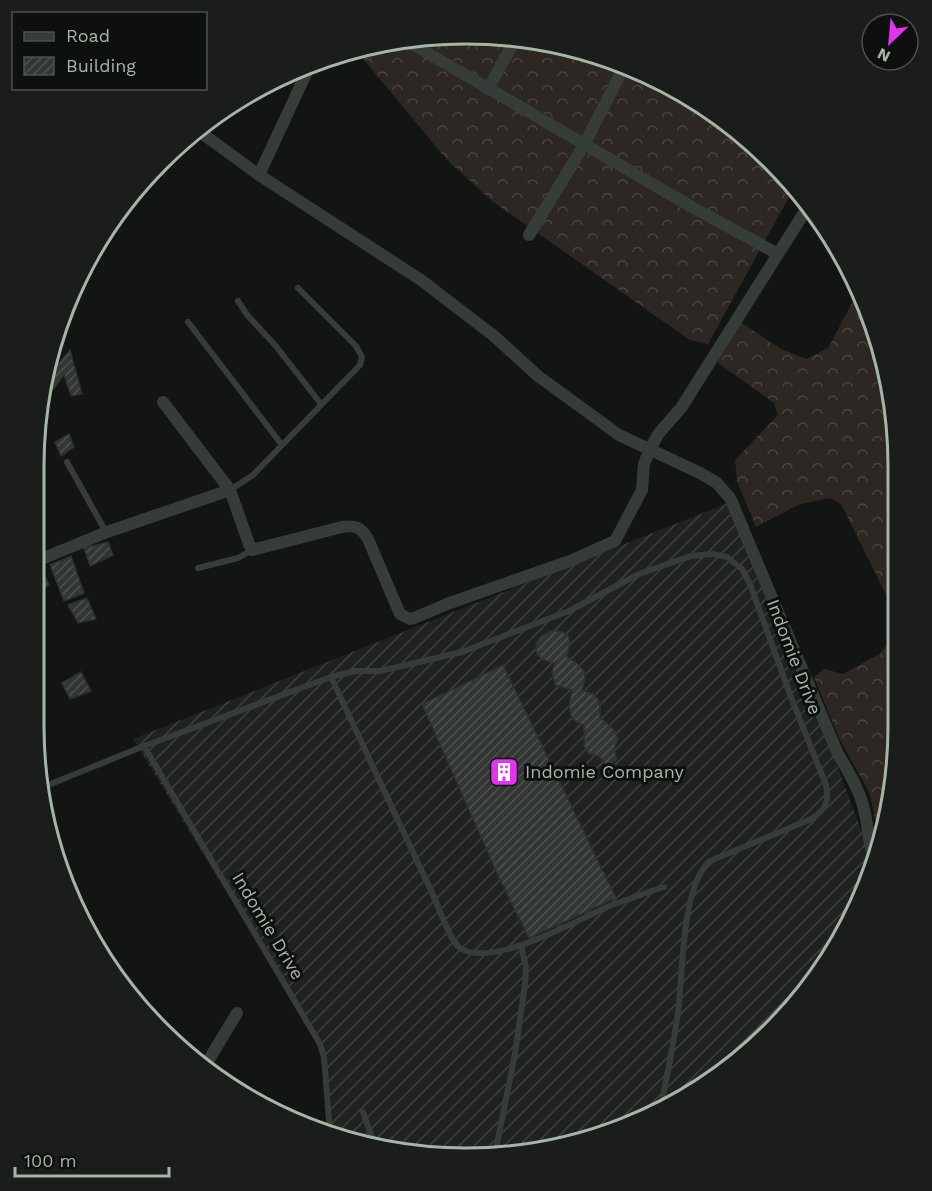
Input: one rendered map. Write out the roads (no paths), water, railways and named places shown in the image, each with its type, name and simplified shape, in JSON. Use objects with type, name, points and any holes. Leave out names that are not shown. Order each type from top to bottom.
[{"type":"street","points":[[416,46],[692,207],[778,254]]},
{"type":"street","points":[[488,89],[512,46]]},
{"type":"street","points":[[529,235],[585,145],[621,73]]},
{"type":"street","points":[[259,175],[305,76]]},
{"type":"street","points":[[204,135],[259,175],[421,280],[494,336],[538,376],[619,435],[717,483],[730,498],[833,743],[858,788],[866,815],[870,848]]},
{"type":"street","points":[[163,402],[230,490],[252,550],[342,527],[356,526],[368,539],[400,614],[410,619],[414,618],[447,604],[570,561],[615,540],[642,490],[644,464],[658,433],[681,408],[804,213]]},
{"type":"street","points":[[44,558],[107,532],[230,490]]},
{"type":"street","points":[[209,1060],[237,1013]]},
{"type":"lane","points":[[230,490],[253,475],[360,365],[362,357],[356,346],[298,288]]},
{"type":"lane","points":[[238,301],[321,404]]},
{"type":"lane","points":[[188,322],[282,445]]},
{"type":"lane","points":[[67,462],[107,532]]},
{"type":"lane","points":[[198,568],[238,558],[252,550]]},
{"type":"lane","name":"Indomie Drive","points":[[48,785],[144,746],[331,677],[356,671],[391,669],[462,652],[569,611],[639,574],[691,555],[714,554],[727,557],[742,569],[750,584],[826,785],[827,803],[822,813],[811,819],[710,861],[699,872],[682,949],[678,1013],[662,1099]]},
{"type":"lane","points":[[331,677],[433,895],[450,937],[458,947],[468,952],[484,953],[521,946],[611,906],[664,887]]},
{"type":"lane","name":"Indomie Drive","points":[[144,746],[320,1044],[324,1056],[329,1125]]},
{"type":"lane","points":[[496,1147],[525,984],[526,967],[521,946]]},
{"type":"lane","points":[[363,1112],[372,1136]]},
{"type":"place","name":"Indomie Company","points":[[504,772]]}]
